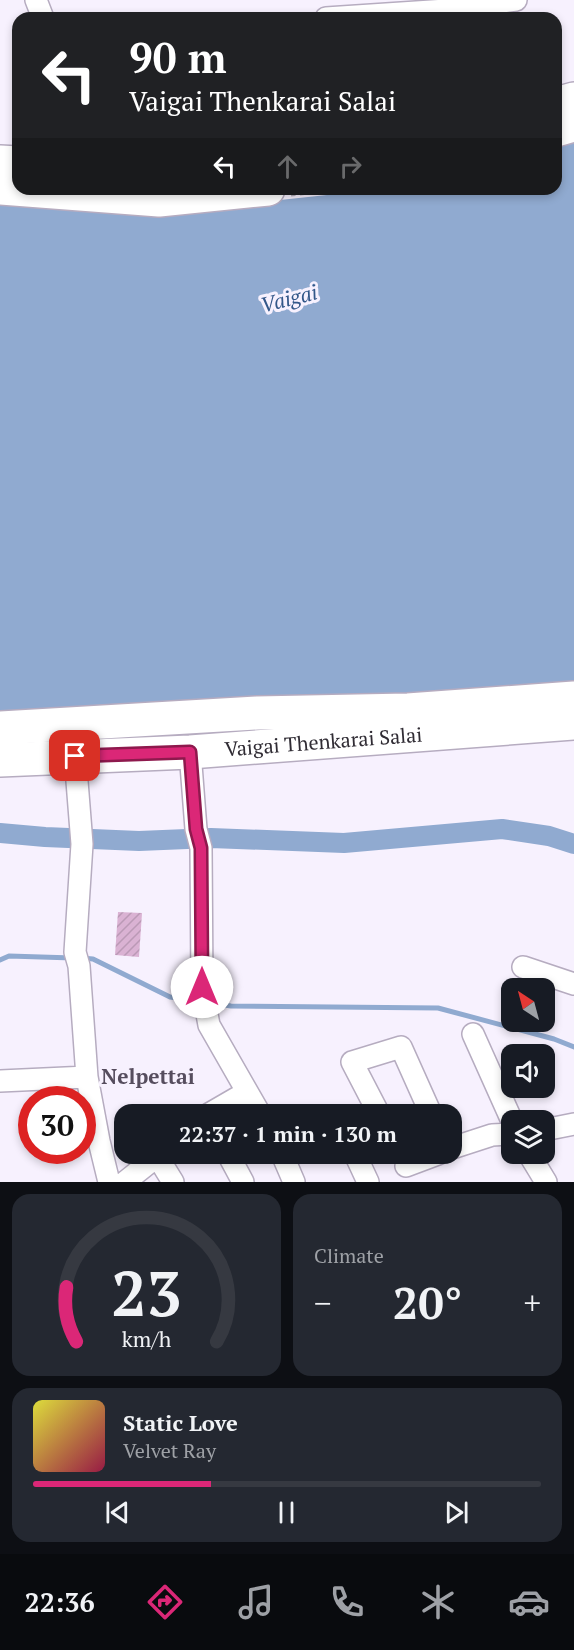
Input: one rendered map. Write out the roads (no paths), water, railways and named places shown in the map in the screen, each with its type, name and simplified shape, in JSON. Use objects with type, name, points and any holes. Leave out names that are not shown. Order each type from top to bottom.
[{"type":"main road","points":[[93,195],[159,200],[209,195]]},
{"type":"main road","name":"Vaigai Thenkarai Salai","points":[[0,728],[257,713],[408,710],[574,698]]},
{"type":"main road","name":"Vaigai Thenkarai Salai","points":[[0,760],[190,752],[574,723]]},
{"type":"street","points":[[416,12],[516,0]]},
{"type":"street","points":[[190,752],[198,838],[202,987],[209,1025],[254,1104]]},
{"type":"street","points":[[75,756],[81,835],[77,959],[87,1077],[109,1182]]},
{"type":"street","points":[[523,967],[574,984]]},
{"type":"street","points":[[473,1034],[507,1110]]},
{"type":"street","points":[[374,1104],[352,1062],[401,1047],[427,1104]]},
{"type":"street","points":[[0,1081],[87,1077]]},
{"type":"street","points":[[226,1104],[247,1092]]},
{"type":"street","points":[[555,1128],[574,1124]]},
{"type":"street","points":[[462,1145],[501,1135]]},
{"type":"street","points":[[125,1182],[147,1164]]},
{"type":"street","points":[[163,1164],[173,1182]]},
{"type":"street","points":[[233,1164],[243,1182]]},
{"type":"street","points":[[291,1164],[294,1182]]},
{"type":"street","points":[[360,1164],[368,1182]]},
{"type":"street","points":[[535,1164],[546,1182]]},
{"type":"water","name":"Vaigai","points":[[574,133],[574,681],[364,696],[0,714],[0,199],[166,212],[327,195],[562,195],[562,137]]},
{"type":"waterway","points":[[0,833],[139,841],[211,838],[344,843],[502,829],[549,836],[574,844]]},
{"type":"waterway","points":[[0,960],[9,956],[73,958]]},
{"type":"waterway","points":[[82,958],[93,959],[170,997],[199,1001]]},
{"type":"waterway","points":[[211,1003],[231,1006],[438,1008],[554,1039],[574,1047]]},
{"type":"district","name":"Nelpettai","points":[[148,1077]]}]
